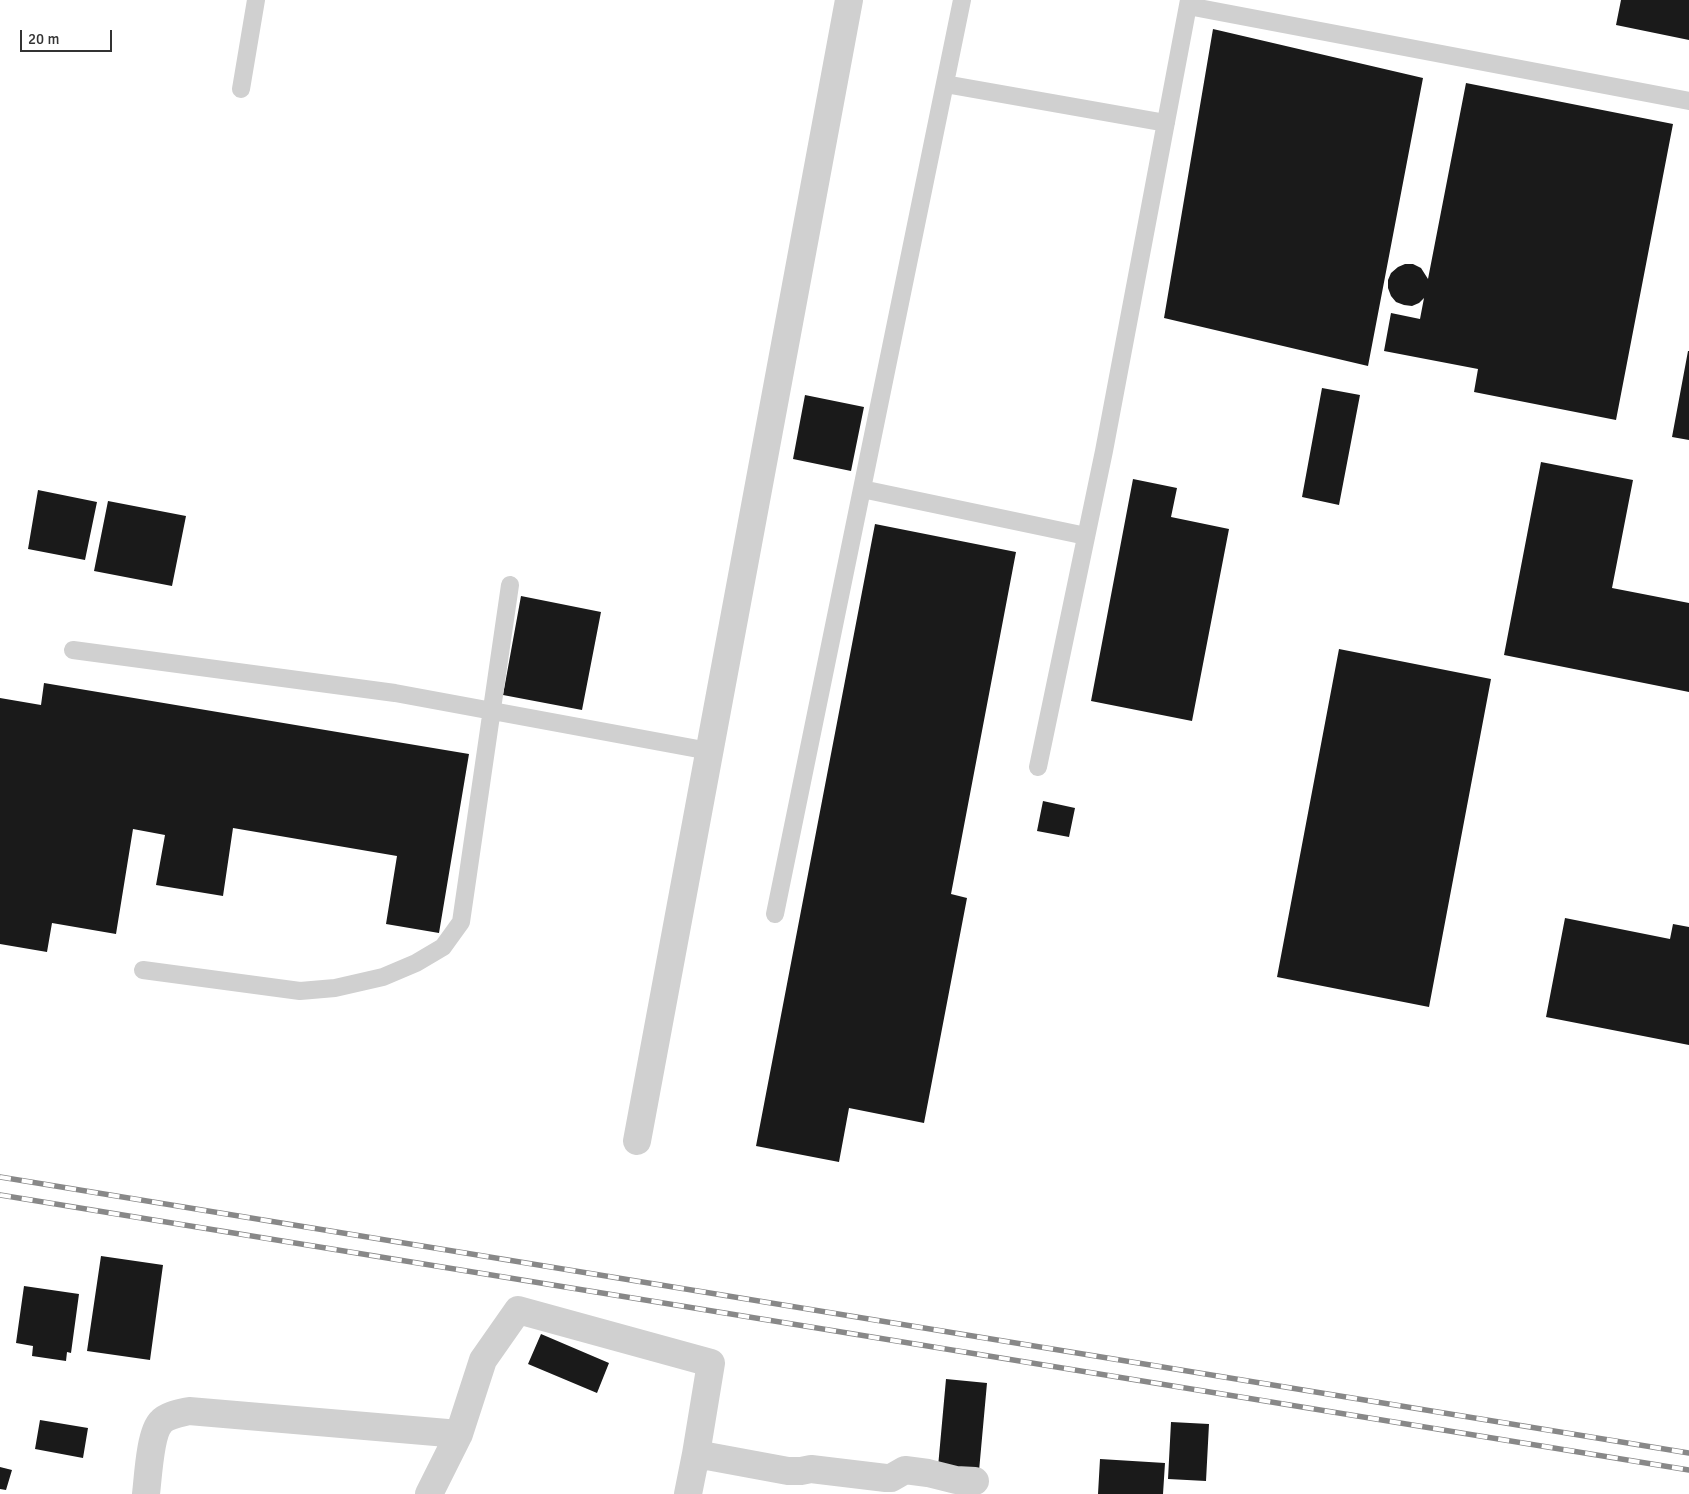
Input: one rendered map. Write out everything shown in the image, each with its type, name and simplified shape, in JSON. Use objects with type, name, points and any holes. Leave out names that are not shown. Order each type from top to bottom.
[{"type":"street","points":[[637,1141],[849,0]]},
{"type":"street","points":[[429,1494],[459,1434],[484,1360],[518,1310],[711,1363],[688,1494]]},
{"type":"street","points":[[146,1494],[153,1440],[160,1422],[174,1415],[190,1411],[459,1434]]},
{"type":"street","points":[[696,1454],[788,1471],[811,1469],[891,1478],[905,1470],[956,1480],[975,1481]]},
{"type":"lane","points":[[241,90],[256,0]]},
{"type":"lane","points":[[776,914],[962,0]]},
{"type":"lane","points":[[1038,767],[1086,536],[1189,3],[1689,101]]},
{"type":"lane","points":[[945,84],[1166,123]]},
{"type":"lane","points":[[862,489],[1086,536]]},
{"type":"lane","points":[[143,970],[309,990],[336,988],[383,977],[416,963],[443,948],[461,922],[510,585]]},
{"type":"lane","points":[[73,650],[395,692],[710,751]]},
{"type":"building","points":[[1621,0],[1689,0],[1689,40],[1616,25]]},
{"type":"building","points":[[1213,29],[1423,78],[1368,366],[1164,318]]},
{"type":"building","points":[[1466,83],[1673,124],[1616,420],[1474,392],[1478,369],[1384,351],[1391,313],[1420,319],[1424,298],[1412,306],[1396,302],[1388,288],[1388,280],[1391,273],[1405,264],[1413,264],[1421,268],[1428,279]]},
{"type":"building","points":[[1689,351],[1689,440],[1672,437]]},
{"type":"building","points":[[1322,388],[1360,395],[1339,505],[1302,497]]},
{"type":"building","points":[[805,395],[864,407],[851,471],[793,459]]},
{"type":"building","points":[[1541,462],[1633,480],[1612,588],[1689,603],[1689,692],[1504,655]]},
{"type":"building","points":[[1133,479],[1177,488],[1171,517],[1229,529],[1192,721],[1091,701]]},
{"type":"building","points":[[38,490],[97,502],[85,560],[28,549]]},
{"type":"building","points":[[108,501],[186,516],[172,586],[94,571]]},
{"type":"building","points":[[875,524],[1016,552],[951,894],[967,898],[924,1123],[849,1108],[839,1162],[756,1146]]},
{"type":"building","points":[[521,596],[601,612],[582,710],[503,695]]},
{"type":"building","points":[[1339,649],[1491,679],[1429,1007],[1277,977]]},
{"type":"building","points":[[44,683],[469,754],[439,933],[386,924],[397,856],[233,828],[223,896],[156,885],[165,835],[133,829],[116,934],[52,923],[47,952],[0,944],[0,698],[41,705]]},
{"type":"building","points":[[1043,801],[1075,808],[1069,837],[1037,831]]},
{"type":"building","points":[[1565,918],[1670,939],[1673,924],[1689,927],[1689,1045],[1546,1017]]},
{"type":"building","points":[[101,1256],[163,1265],[150,1360],[87,1351]]},
{"type":"building","points":[[24,1286],[79,1294],[71,1353],[67,1352],[66,1361],[32,1356],[33,1346],[16,1343]]},
{"type":"building","points":[[541,1334],[609,1363],[597,1393],[528,1364]]},
{"type":"building","points":[[946,1379],[987,1383],[979,1471],[938,1467]]},
{"type":"building","points":[[40,1420],[88,1428],[83,1458],[35,1449]]},
{"type":"building","points":[[1171,1422],[1209,1424],[1206,1481],[1168,1479]]},
{"type":"building","points":[[1100,1459],[1165,1463],[1163,1494],[1098,1494]]},
{"type":"building","points":[[0,1467],[12,1470],[6,1490],[0,1489]]},
{"type":"railway","points":[[0,1177],[1689,1453]]},
{"type":"railway","points":[[0,1195],[1689,1470]]}]
